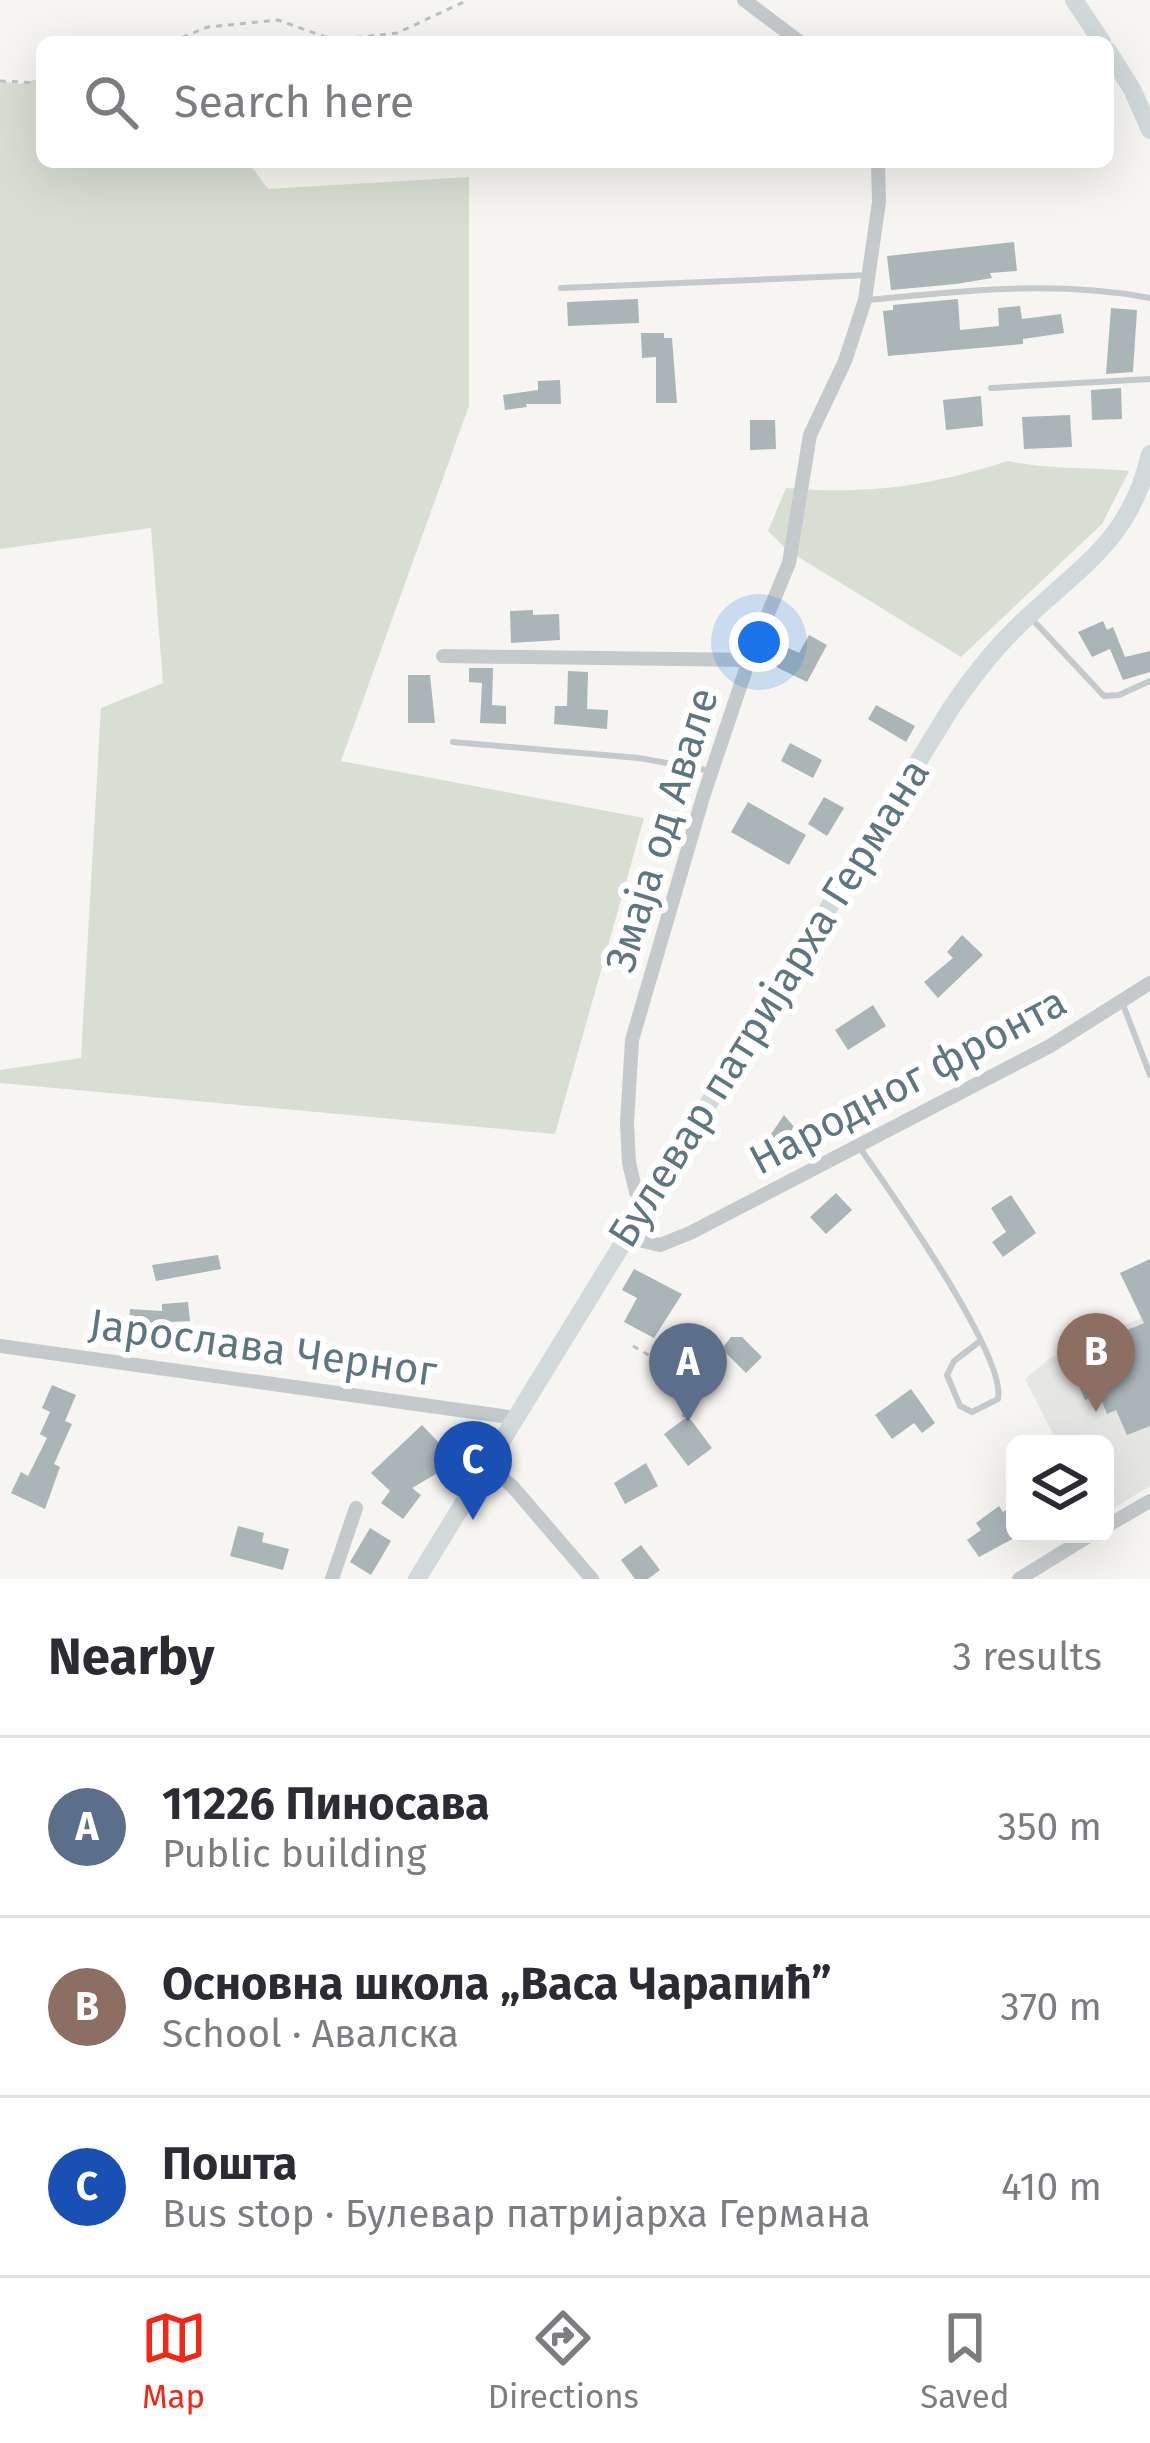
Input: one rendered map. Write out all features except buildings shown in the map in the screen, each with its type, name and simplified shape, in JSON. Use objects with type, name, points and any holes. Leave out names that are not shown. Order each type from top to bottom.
[{"type":"main road","points":[[1074,0],[1098,36]]},
{"type":"main road","points":[[1114,60],[1150,130]]},
{"type":"main road","name":"Булевар патријарха Германа","points":[[417,1579],[951,708],[997,646],[1116,535],[1136,499],[1150,454]]},
{"type":"street","points":[[744,0],[792,36]]},
{"type":"street","name":"Змаја од Авале","points":[[645,1204],[636,1192],[629,1163],[632,1040],[749,660],[789,563],[810,435],[845,362],[865,300],[879,202],[878,168]]},
{"type":"street","points":[[443,656],[749,660]]},
{"type":"street","name":"Народног фронта","points":[[626,1237],[667,1243],[1034,1054],[1150,983]]},
{"type":"street","name":"Јарослава Черног","points":[[0,1346],[516,1418]]},
{"type":"street","points":[[488,1465],[592,1579]]},
{"type":"street","points":[[1114,1522],[1150,1501]]},
{"type":"street","points":[[332,1579],[356,1508]]},
{"type":"street","points":[[1019,1579],[1077,1543]]},
{"type":"lane","points":[[561,288],[869,275]]},
{"type":"lane","points":[[865,300],[1046,286],[1150,298]]},
{"type":"lane","points":[[991,388],[1150,380]]},
{"type":"lane","points":[[1028,616],[1104,696],[1119,695],[1150,681]]},
{"type":"lane","points":[[453,742],[639,758],[713,771]]},
{"type":"lane","points":[[1122,1002],[1150,1075]]},
{"type":"lane","points":[[858,1145],[938,1265],[980,1342],[1000,1391],[995,1402],[972,1412],[960,1406],[947,1375],[954,1361],[980,1342]]},
{"type":"path","points":[[370,36],[397,33],[468,0]]},
{"type":"path","points":[[186,36],[208,27],[278,20],[323,36]]},
{"type":"path","points":[[0,81],[36,82]]},
{"type":"path","points":[[632,1346],[647,1354],[693,1409],[683,1415],[686,1418]]},
{"type":"shaded area","points":[[36,80],[36,168],[252,168],[268,189],[469,177],[469,406],[341,761],[644,818],[555,1134],[0,1083],[0,1070],[81,1058],[101,708],[163,683],[151,528],[0,549],[0,81],[19,84]]},
{"type":"shaded area","points":[[1008,461],[1129,471],[1102,524],[961,657],[787,550],[768,531],[786,488],[898,486]]},
{"type":"shaded area","points":[[1150,1314],[1150,1486],[1114,1508],[1114,1435],[1053,1435],[1025,1379],[1050,1358]]},
{"type":"place","name":"Основна школа „Васа Чарапић”","points":[[1096,1412]]},
{"type":"place","name":"11226 Пиносава","points":[[688,1422]]},
{"type":"place","name":"Пошта","points":[[473,1520]]}]
